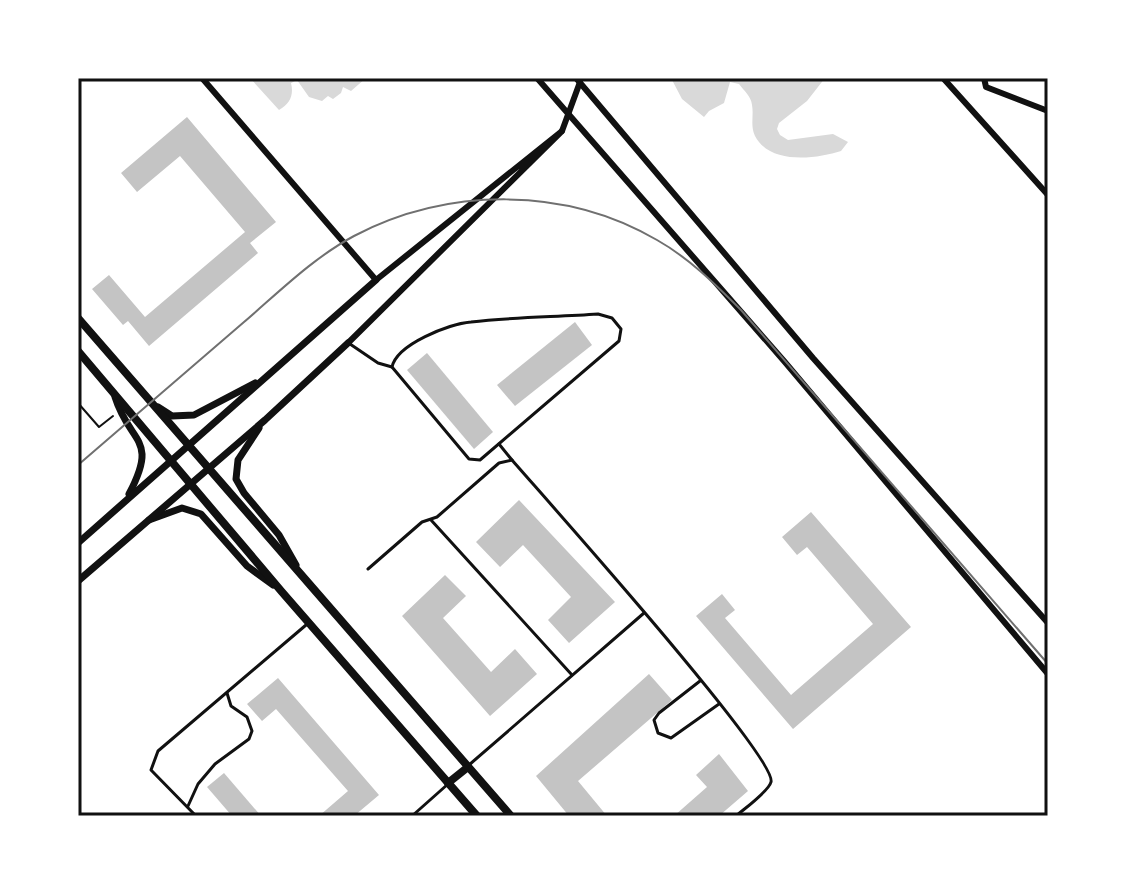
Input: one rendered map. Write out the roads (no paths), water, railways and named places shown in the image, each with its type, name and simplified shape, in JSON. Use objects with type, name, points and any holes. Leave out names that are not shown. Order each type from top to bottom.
[{"type":"main road","points":[[78,318],[511,816]]},
{"type":"main road","points":[[79,352],[477,816]]},
{"type":"main road","points":[[448,783],[468,767]]},
{"type":"street","points":[[202,78],[376,280]]},
{"type":"street","points":[[537,78],[784,361],[1048,674]]},
{"type":"street","points":[[943,78],[1048,195]]},
{"type":"street","points":[[984,78],[986,87],[1048,111]]},
{"type":"street","points":[[78,581],[265,420],[348,343],[562,131],[570,114],[578,79]]},
{"type":"street","points":[[578,79],[813,358],[1048,623]]},
{"type":"street","points":[[78,543],[376,280],[562,131]]},
{"type":"street","points":[[153,404],[172,416],[194,415],[264,378]]},
{"type":"street","points":[[114,395],[119,410],[142,445],[142,463],[125,502]]},
{"type":"street","points":[[265,420],[238,460],[236,479],[279,535],[301,574]]},
{"type":"street","points":[[144,522],[182,508],[201,514],[247,566],[282,592]]},
{"type":"lane","points":[[348,343],[378,363],[392,367],[469,459],[480,460],[619,341],[621,329],[612,318],[598,314],[467,322],[429,335],[406,348],[394,359],[392,367]]},
{"type":"lane","points":[[499,444],[701,680],[771,773],[767,789],[736,816]]},
{"type":"lane","points":[[368,569],[422,522],[437,517],[499,463],[512,460]]},
{"type":"lane","points":[[431,520],[572,675]]},
{"type":"lane","points":[[468,767],[644,613]]},
{"type":"lane","points":[[196,816],[151,770],[152,761],[158,751],[309,622]]},
{"type":"lane","points":[[701,680],[659,713],[654,720],[658,733],[671,738],[679,735],[719,704]]},
{"type":"lane","points":[[188,806],[198,784],[215,764],[249,739],[252,731],[247,717],[231,706],[226,693]]},
{"type":"lane","points":[[412,816],[448,783]]},
{"type":"tram line","points":[[78,465],[297,276],[324,254],[354,236],[428,208],[467,201],[506,199],[545,202],[584,210],[621,222],[669,247],[691,263],[741,310],[1048,664]]}]
